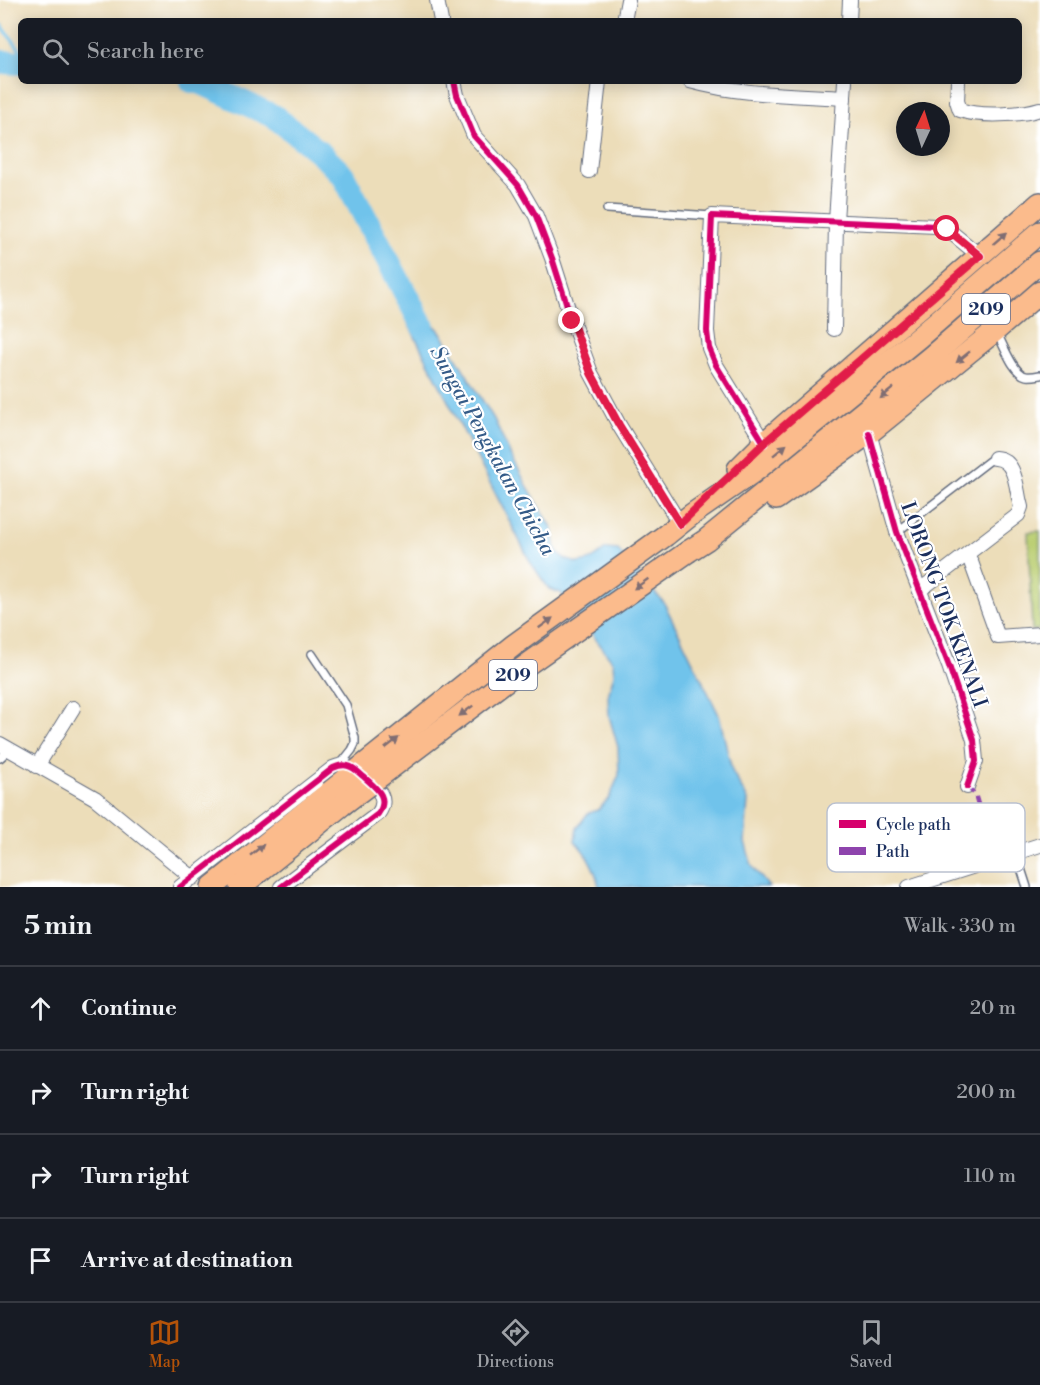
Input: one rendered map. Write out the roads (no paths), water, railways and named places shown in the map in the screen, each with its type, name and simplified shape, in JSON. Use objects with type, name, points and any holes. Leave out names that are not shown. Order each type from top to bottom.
[{"type":"main road","points":[[679,525],[764,443],[1040,203]]},
{"type":"main road","name":"209","points":[[240,887],[336,799],[514,645],[756,470],[919,337],[1040,232]]},
{"type":"main road","name":"209","points":[[202,882],[336,799],[697,545],[932,356],[1040,262]]},
{"type":"main road","points":[[697,545],[775,500],[869,433],[1040,292]]},
{"type":"street","points":[[437,0],[440,18]]},
{"type":"street","points":[[625,18],[628,0]]},
{"type":"street","points":[[849,18],[850,0]]},
{"type":"street","points":[[455,84],[474,136],[518,185],[536,216],[591,373],[619,425],[679,525]]},
{"type":"street","points":[[589,171],[599,84]]},
{"type":"street","points":[[702,84],[774,94],[844,98]]},
{"type":"street","points":[[834,329],[836,221],[845,84]]},
{"type":"street","points":[[958,84],[957,101],[960,110],[969,114],[996,115],[1040,109]]},
{"type":"street","points":[[764,443],[716,365],[709,348],[707,331],[712,216],[936,226],[947,229],[980,256]]},
{"type":"street","name":"LORONG TOK KENALI","points":[[869,433],[897,532],[949,666],[974,740],[976,760],[967,787]]},
{"type":"street","points":[[920,590],[1015,518],[1020,511],[1012,468],[1002,458],[995,458]]},
{"type":"street","points":[[967,555],[998,637],[1040,634]]},
{"type":"street","points":[[37,766],[73,708]]},
{"type":"street","points":[[3,750],[95,798],[202,882]]},
{"type":"street","points":[[180,887],[202,882],[333,768],[347,765],[354,769],[380,791],[383,799],[378,814],[281,887]]},
{"type":"street","points":[[1025,850],[1040,845]]},
{"type":"street","points":[[909,887],[956,872]]},
{"type":"lane","points":[[607,209],[712,216]]},
{"type":"lane","points":[[996,330],[1015,369],[1028,377],[1040,375]]},
{"type":"lane","points":[[897,532],[989,460],[995,458]]},
{"type":"lane","points":[[312,654],[346,705],[355,738],[352,750],[340,765]]},
{"type":"lane","points":[[1022,872],[1027,887]]},
{"type":"water","points":[[405,296],[440,331],[494,419],[510,454],[553,529],[556,550],[565,559],[577,563],[589,561],[606,549],[618,550],[664,603],[719,715],[732,771],[748,800],[745,842],[752,866],[769,887],[599,887],[590,862],[575,841],[577,828],[588,813],[598,810],[609,798],[619,775],[618,747],[609,716],[608,696],[614,674],[613,662],[561,593],[549,589],[531,563],[408,323]]},
{"type":"waterway","points":[[0,24],[18,47]]},
{"type":"waterway","points":[[0,62],[18,63]]},
{"type":"waterway","name":"Sungai Pengkalan Chicha","points":[[204,84],[275,117],[318,151],[343,175],[423,327]]}]
